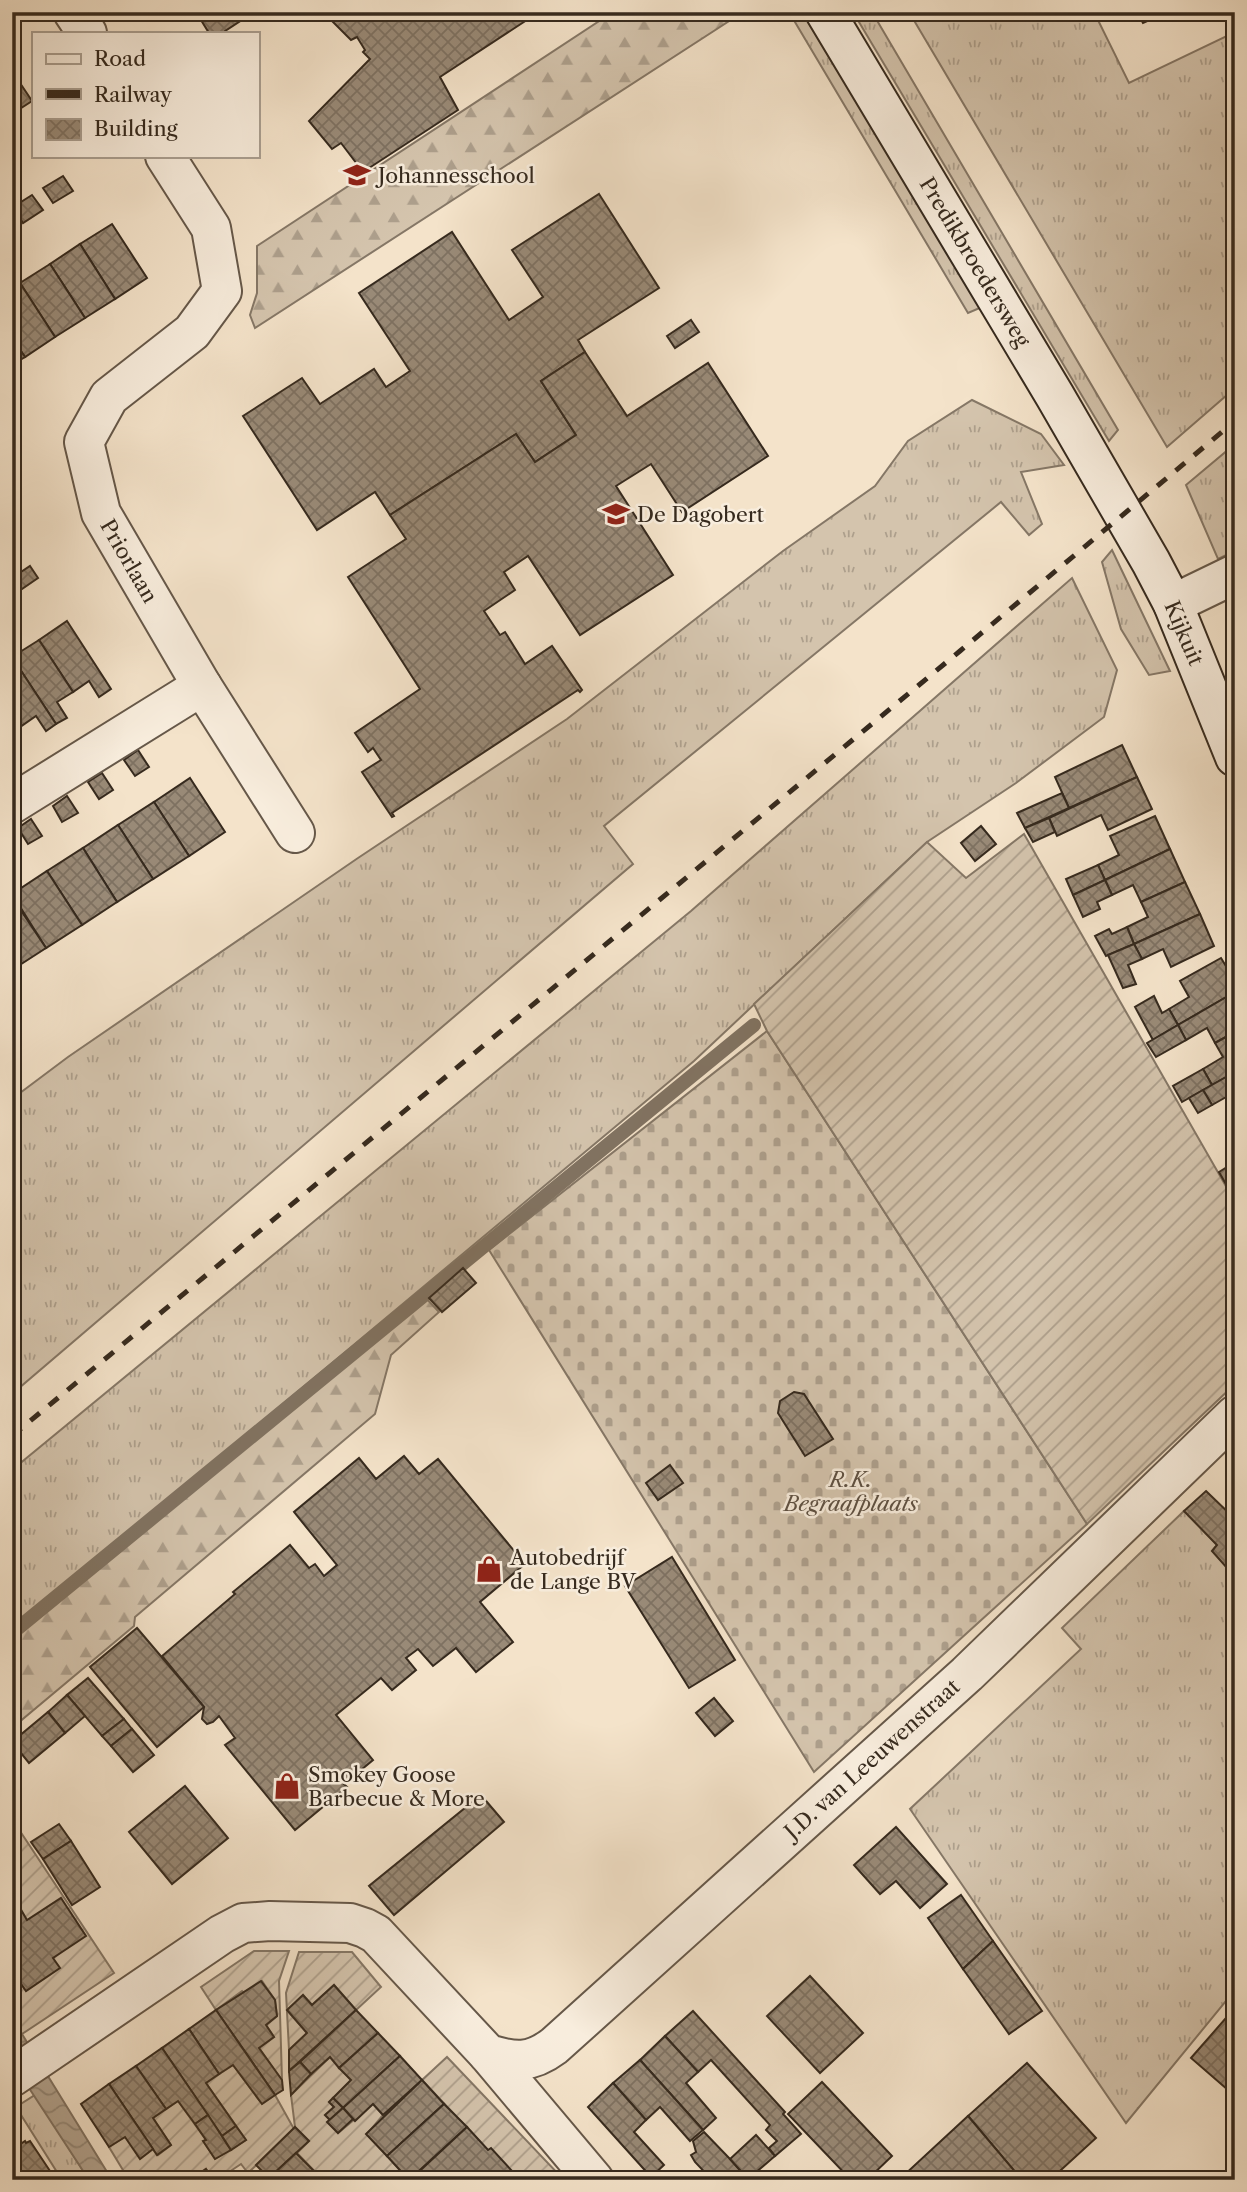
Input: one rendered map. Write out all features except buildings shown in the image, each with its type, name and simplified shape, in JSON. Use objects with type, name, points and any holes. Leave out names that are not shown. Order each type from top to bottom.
[{"type":"street","points":[[73,12],[86,32]]},
{"type":"street","name":"Predikbroedersweg","points":[[825,12],[1055,396],[1122,514]]},
{"type":"street","name":"Priorlaan","points":[[166,158],[211,228],[222,291],[192,332],[109,397],[84,442],[101,513],[202,686],[295,833]]},
{"type":"street","name":"Kijkuit","points":[[1122,514],[1173,604],[1235,757]]},
{"type":"street","points":[[1173,604],[1235,575]]},
{"type":"street","points":[[12,804],[202,686]]},
{"type":"street","name":"J.D. van Leeuwenstraat","points":[[488,2054],[524,2061],[537,2057],[554,2046],[967,1674],[1235,1415]]},
{"type":"street","points":[[12,2077],[222,1934],[243,1923],[350,1923],[376,1934],[488,2054],[594,2180]]},
{"type":"green space","points":[[613,12],[740,14],[255,328],[250,315],[257,293],[257,246]]},
{"type":"green space","points":[[789,12],[802,12],[982,307],[968,313]]},
{"type":"green space","points":[[853,12],[872,12],[1118,430],[1109,441]]},
{"type":"green space","points":[[909,12],[1094,12],[1129,83],[1235,32],[1235,388],[1167,447]]},
{"type":"green space","points":[[972,400],[1041,434],[1064,465],[1021,472],[1042,524],[1029,535],[1001,502],[604,826],[633,864],[12,1394],[12,1099],[68,1057],[358,858],[567,719],[783,551],[875,486],[908,441]]},
{"type":"green space","points":[[1235,444],[1235,551],[1218,559],[1186,485]]},
{"type":"green space","points":[[1112,550],[1170,671],[1149,675],[1121,629],[1102,562]]},
{"type":"green space","points":[[1072,578],[1117,670],[1104,717],[1016,783],[927,842],[694,1061],[12,1630],[12,1470],[691,911]]},
{"type":"green space","points":[[1024,834],[1235,1202],[1235,1384],[1087,1524],[767,1031],[754,1004],[927,842],[966,878]]},
{"type":"green space","name":"R.K. Begraafplaats","points":[[767,1031],[1087,1524],[814,1772],[489,1250]]},
{"type":"green space","points":[[424,1296],[439,1312],[391,1355],[375,1414],[135,1617],[134,1626],[12,1728],[12,1633]]},
{"type":"green space","points":[[1184,1511],[1217,1545],[1212,1551],[1235,1575],[1235,1990],[1126,2123],[910,1809],[1081,1649],[1062,1628]]},
{"type":"green space","points":[[12,1819],[114,1973],[22,2034],[12,2020]]},
{"type":"green space","points":[[254,1951],[289,1951],[279,1981],[282,2080],[259,2048],[274,2037],[266,2025],[277,2016],[275,2000],[262,1981],[244,1993],[242,1991],[216,2010],[201,1987]]},
{"type":"green space","points":[[299,1952],[352,1952],[381,1987],[356,2010],[334,1985],[312,2005],[303,1995],[287,2010],[307,2033],[289,2050],[286,1993]]},
{"type":"green space","points":[[330,2057],[351,2080],[329,2102],[334,2107],[325,2115],[330,2120],[328,2122],[338,2133],[373,2104],[383,2115],[367,2134],[409,2180],[323,2180],[297,2153],[309,2141],[295,2127],[291,2095]]},
{"type":"green space","points":[[447,2057],[564,2180],[502,2180],[488,2150],[422,2080]]},
{"type":"green space","points":[[233,2065],[262,2104],[275,2095],[294,2129],[248,2173],[241,2164],[217,2180],[214,2180],[206,2169],[190,2180],[129,2180],[109,2147],[125,2137],[153,2149],[158,2155],[171,2145],[153,2118],[178,2101],[206,2140],[204,2142],[215,2159],[246,2140],[206,2083]]},
{"type":"green space","points":[[35,2095],[89,2180],[62,2180],[16,2107]]},
{"type":"water","points":[[12,2020],[112,2180],[89,2180],[12,2062]]},
{"type":"waterway","points":[[12,1633],[754,1025]]},
{"type":"railway","points":[[12,1436],[1235,421]]},
{"type":"place","name":"Johannesschool","points":[[357,175]]},
{"type":"place","name":"De Dagobert","points":[[616,514]]},
{"type":"place","name":"Autobedrijf de Lange BV","points":[[489,1569]]},
{"type":"place","name":"Smokey Goose Barbecue & More","points":[[287,1786]]}]
